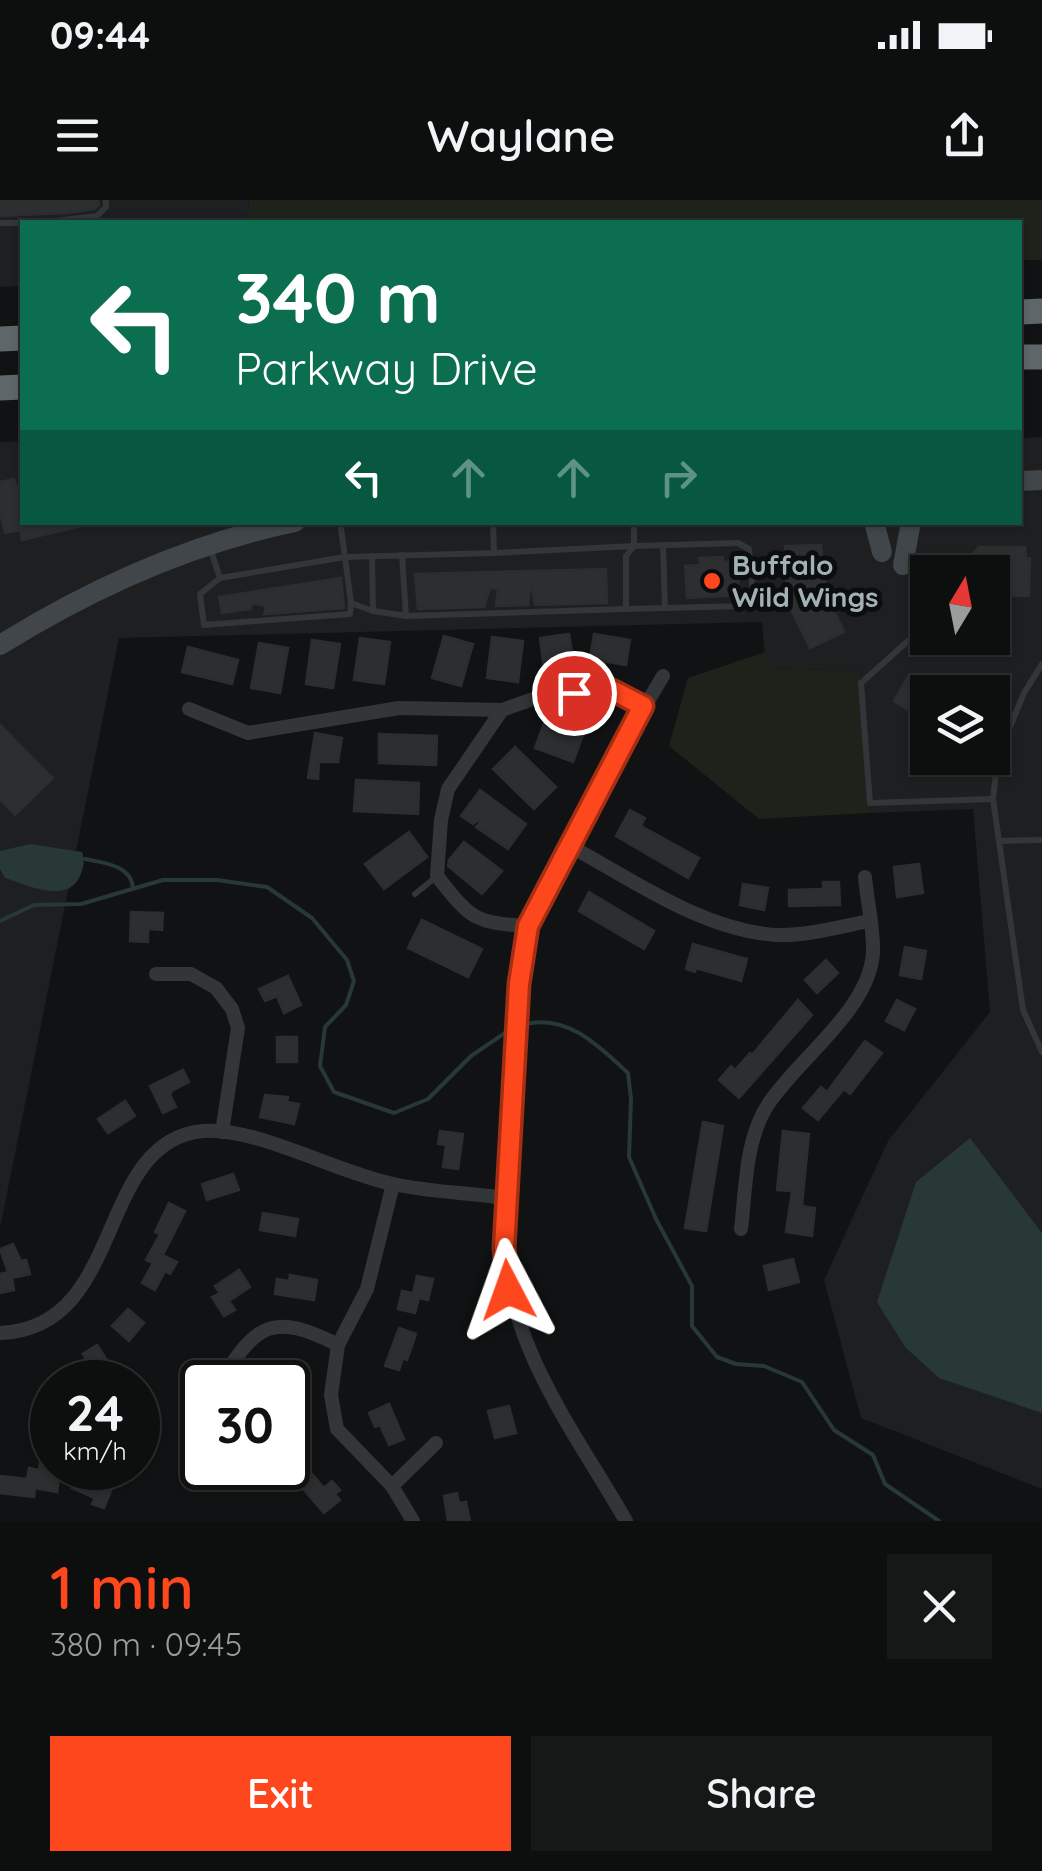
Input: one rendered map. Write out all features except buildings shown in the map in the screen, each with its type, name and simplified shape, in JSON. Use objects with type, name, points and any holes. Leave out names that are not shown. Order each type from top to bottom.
[{"type":"main road","points":[[875,525],[882,552]]},
{"type":"main road","points":[[903,565],[910,525]]},
{"type":"main road","points":[[0,646],[114,580],[266,526]]},
{"type":"street","points":[[626,1521],[563,1416],[520,1330],[508,1290],[504,1248],[506,1198],[519,984],[528,926],[643,706],[663,676]]},
{"type":"street","points":[[189,709],[248,732],[399,708],[502,710],[533,699],[612,690],[643,706]]},
{"type":"street","points":[[502,710],[448,788],[437,876],[460,907],[472,916],[492,924],[528,926]]},
{"type":"street","points":[[570,846],[694,912],[729,926],[778,935],[869,921]]},
{"type":"street","points":[[741,1229],[754,1134],[768,1104],[848,1010],[867,981],[873,952],[865,877]]},
{"type":"street","points":[[156,974],[191,974],[216,988],[232,1009],[238,1028],[222,1132]]},
{"type":"street","points":[[0,1332],[21,1331],[41,1323],[74,1298],[89,1276],[143,1166],[157,1148],[179,1137],[202,1131],[222,1132],[267,1142],[317,1162],[393,1184],[506,1198]]},
{"type":"street","points":[[393,1184],[367,1289],[338,1345],[331,1396],[338,1429],[392,1486],[413,1521]]},
{"type":"street","points":[[235,1360],[250,1338],[270,1326],[298,1327],[338,1345]]},
{"type":"street","points":[[392,1486],[436,1443]]},
{"type":"lane","points":[[63,220],[97,216],[106,207],[106,200]]},
{"type":"lane","points":[[340,525],[345,557],[351,603],[350,614],[204,624],[200,594],[220,578],[345,557],[738,542],[749,549],[753,596],[746,606],[406,616],[373,612],[351,603]]},
{"type":"lane","points":[[493,525],[494,553]]},
{"type":"lane","points":[[626,609],[626,556],[634,546],[634,525]]},
{"type":"lane","points":[[209,545],[220,578]]},
{"type":"lane","points":[[663,545],[664,608]]},
{"type":"lane","points":[[372,556],[373,612]]},
{"type":"lane","points":[[402,556],[406,616]]},
{"type":"lane","points":[[910,639],[861,683],[870,803],[993,798]]},
{"type":"lane","points":[[1042,664],[1024,694],[998,756],[993,798],[1023,1010],[1042,1052]]},
{"type":"lane","points":[[1000,841],[1042,840]]},
{"type":"lane","points":[[414,894],[437,876]]},
{"type":"shaded area","points":[[0,200],[249,200],[247,220],[20,220],[20,286],[0,287]]},
{"type":"shaded area","points":[[249,200],[1042,200],[1042,260],[1022,260],[1022,220],[247,220]]},
{"type":"shaded area","points":[[1042,437],[1042,1489],[861,1418],[824,1280],[888,1141],[990,1012],[973,809],[870,813],[860,671],[766,668],[762,622],[119,638],[0,1228],[0,442],[20,441],[20,525],[1022,525],[1022,438]]},
{"type":"shaded area","points":[[765,652],[767,668],[860,671],[870,813],[759,819],[669,746],[688,678]]},
{"type":"shaded area","points":[[30,844],[82,852],[83,867],[74,885],[66,890],[46,890],[5,878],[0,869],[0,851]]},
{"type":"shaded area","points":[[970,1138],[1042,1233],[1042,1413],[939,1378],[905,1347],[877,1302],[916,1182]]},
{"type":"waterway","points":[[85,859],[122,870],[133,889]]},
{"type":"waterway","points":[[0,921],[34,905],[81,904],[163,880],[217,880],[267,887],[312,918],[347,960],[354,981],[346,1005],[325,1027],[320,1066],[334,1092],[394,1113],[428,1099],[471,1056],[511,1029]]},
{"type":"waterway","points":[[526,1024],[541,1022],[569,1028],[594,1043],[628,1073],[629,1157],[692,1286],[692,1326],[717,1357],[736,1364],[764,1366],[802,1382],[834,1430],[873,1455],[885,1484],[939,1521]]},
{"type":"place","name":"Buffalo Wild Wings","points":[[712,581]]},
{"type":"route","points":[[508,1290],[504,1248],[519,984],[528,926],[643,706],[612,690],[574,693]]}]
